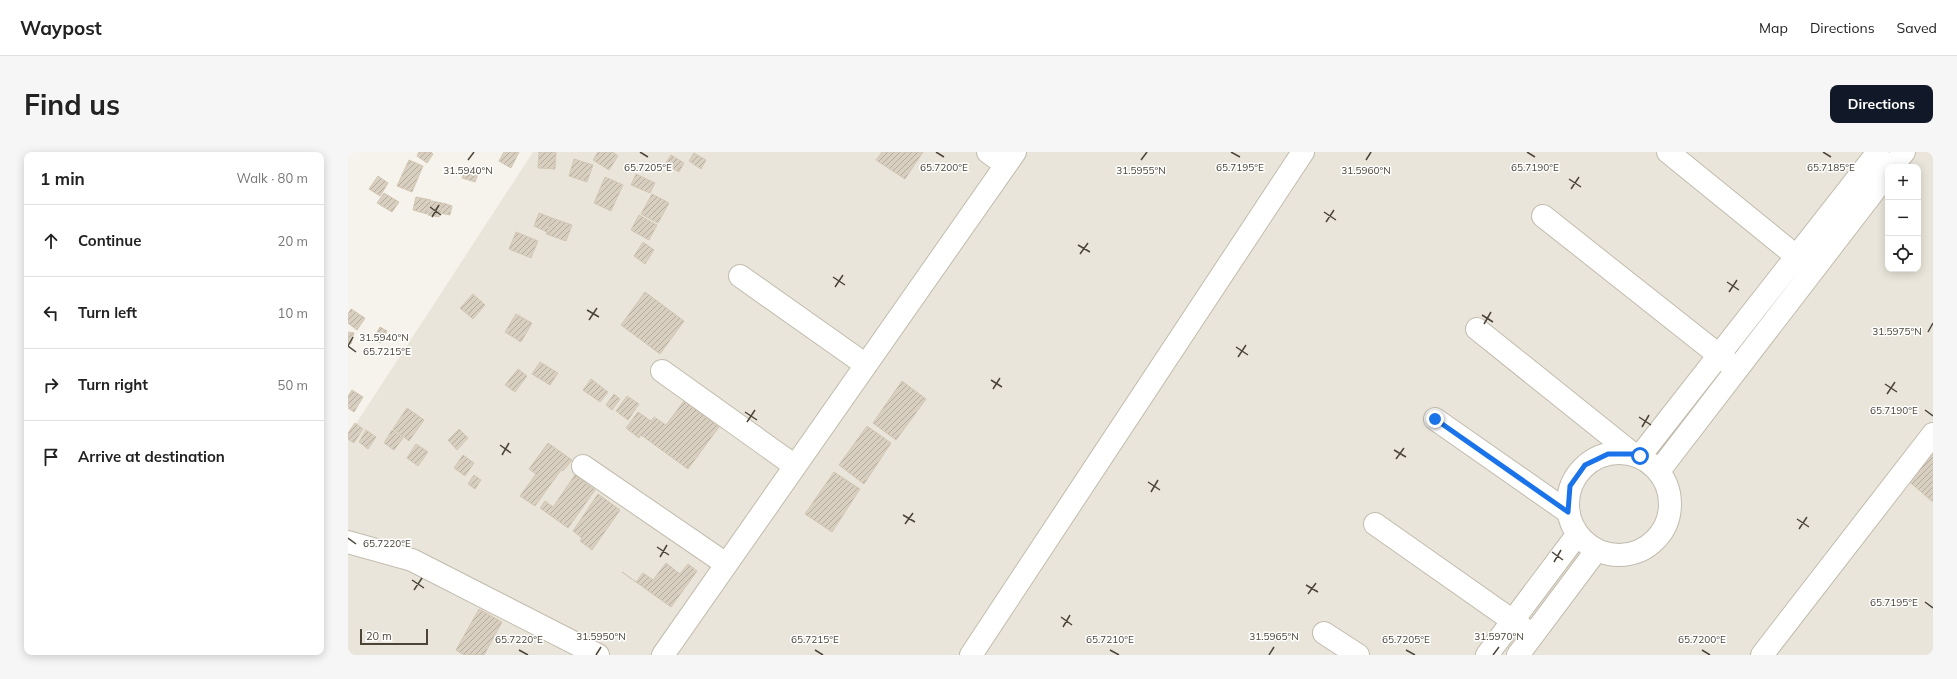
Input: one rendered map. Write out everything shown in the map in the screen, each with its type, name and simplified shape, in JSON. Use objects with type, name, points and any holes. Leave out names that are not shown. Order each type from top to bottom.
[{"type":"street","points":[[663,655],[1010,158],[988,152]]},
{"type":"street","points":[[971,655],[1303,152]]},
{"type":"street","points":[[1668,152],[1796,256]]},
{"type":"street","points":[[1894,164],[1904,152]]},
{"type":"street","points":[[1636,455],[1719,355],[1796,256],[1876,159]]},
{"type":"street","points":[[1659,471],[1737,370],[1876,159]]},
{"type":"street","points":[[1544,216],[1737,370]]},
{"type":"street","points":[[740,276],[866,365]]},
{"type":"street","points":[[1477,329],[1636,455],[1650,463],[1659,471],[1670,492],[1670,515],[1660,536],[1642,551],[1619,556],[1596,551],[1577,535],[1568,512],[1570,486],[1585,465],[1608,454],[1636,455]]},
{"type":"street","points":[[662,371],[795,466]]},
{"type":"street","points":[[1435,419],[1568,512]]},
{"type":"street","points":[[1762,655],[1933,434]]},
{"type":"street","points":[[583,466],[726,564]]},
{"type":"street","points":[[1375,524],[1533,635]]},
{"type":"street","points":[[1487,655],[1577,535]]},
{"type":"street","points":[[348,542],[412,560],[598,655]]},
{"type":"street","points":[[1518,655],[1596,551]]},
{"type":"street","points":[[1324,632],[1358,655]]},
{"type":"shaded area","points":[[533,152],[1933,152],[1933,655],[348,655],[348,436]]},
{"type":"building","points":[[419,152],[431,152],[433,154],[427,163],[417,156]]},
{"type":"building","points":[[504,152],[519,152],[511,168],[499,161]]},
{"type":"building","points":[[539,152],[556,152],[555,169],[538,168]]},
{"type":"building","points":[[598,152],[613,152],[618,156],[609,170],[593,160]]},
{"type":"building","points":[[882,152],[923,152],[905,179],[876,160]]},
{"type":"building","points":[[694,153],[706,160],[701,169],[689,161]]},
{"type":"building","points":[[671,155],[684,163],[679,172],[665,164]]},
{"type":"building","points":[[574,159],[593,165],[587,182],[569,176]]},
{"type":"building","points":[[409,160],[423,166],[412,192],[397,186]]},
{"type":"building","points":[[466,167],[479,171],[475,182],[462,178]]},
{"type":"building","points":[[636,174],[655,183],[650,193],[631,185]]},
{"type":"building","points":[[378,176],[388,183],[380,196],[369,189]]},
{"type":"building","points":[[605,177],[623,185],[611,211],[594,203]]},
{"type":"building","points":[[384,193],[399,202],[392,212],[377,203]]},
{"type":"building","points":[[652,194],[669,203],[658,223],[641,214]]},
{"type":"building","points":[[416,197],[431,200],[427,214],[413,210]]},
{"type":"building","points":[[432,201],[442,203],[439,217],[428,215]]},
{"type":"building","points":[[443,203],[452,206],[450,215],[440,213]]},
{"type":"building","points":[[539,213],[552,218],[547,232],[534,226]]},
{"type":"building","points":[[639,215],[657,225],[649,240],[631,230]]},
{"type":"building","points":[[552,218],[572,225],[566,241],[546,234]]},
{"type":"building","points":[[516,232],[538,241],[531,258],[509,249]]},
{"type":"building","points":[[643,242],[654,250],[645,264],[634,256]]},
{"type":"building","points":[[645,292],[684,321],[660,354],[621,325]]},
{"type":"building","points":[[473,294],[485,305],[473,319],[460,308]]},
{"type":"building","points":[[351,309],[365,318],[357,330],[348,323],[348,314]]},
{"type":"building","points":[[516,314],[532,323],[521,342],[505,332]]},
{"type":"building","points":[[380,327],[387,331],[381,343],[373,339]]},
{"type":"building","points":[[348,332],[354,333],[351,344],[348,343]]},
{"type":"building","points":[[540,362],[558,373],[550,385],[532,374]]},
{"type":"building","points":[[518,369],[527,376],[515,392],[505,385]]},
{"type":"building","points":[[591,379],[608,392],[600,402],[583,390]]},
{"type":"building","points":[[902,381],[926,399],[896,440],[873,423]]},
{"type":"building","points":[[352,390],[363,397],[354,412],[348,408],[348,396]]},
{"type":"building","points":[[614,394],[620,399],[612,410],[606,405]]},
{"type":"building","points":[[627,396],[639,404],[628,420],[616,411]]},
{"type":"building","points":[[684,401],[719,427],[688,469],[641,435],[639,438],[626,428],[638,412],[651,421],[654,417],[666,425]]},
{"type":"building","points":[[407,408],[424,420],[409,441],[393,429]]},
{"type":"building","points":[[355,423],[363,429],[354,443],[348,439],[348,433]]},
{"type":"building","points":[[867,426],[891,443],[864,484],[839,465]]},
{"type":"building","points":[[459,429],[468,438],[457,450],[448,440]]},
{"type":"building","points":[[366,430],[376,437],[368,449],[359,442]]},
{"type":"building","points":[[392,430],[403,438],[394,450],[384,443]]},
{"type":"building","points":[[548,443],[572,460],[563,471],[561,470],[535,506],[520,496],[536,474],[529,469]]},
{"type":"building","points":[[416,444],[428,452],[418,466],[407,458]]},
{"type":"building","points":[[1933,447],[1933,502],[1906,479]]},
{"type":"building","points":[[463,455],[474,463],[465,476],[454,468]]},
{"type":"building","points":[[834,472],[860,489],[832,532],[805,514]]},
{"type":"building","points":[[474,475],[481,480],[475,489],[468,484]]},
{"type":"building","points":[[575,475],[595,490],[568,528],[540,508],[545,501],[553,507]]},
{"type":"building","points":[[598,494],[620,510],[592,550],[580,541],[582,538],[573,531]]},
{"type":"building","points":[[666,563],[680,574],[688,564],[697,571],[671,607],[636,582],[643,573],[653,580]]},
{"type":"building","points":[[479,609],[502,622],[484,655],[464,655],[456,650]]},
{"type":"route","points":[[1435,419],[1568,512],[1570,486],[1585,465],[1608,454],[1633,454],[1640,456]]}]
